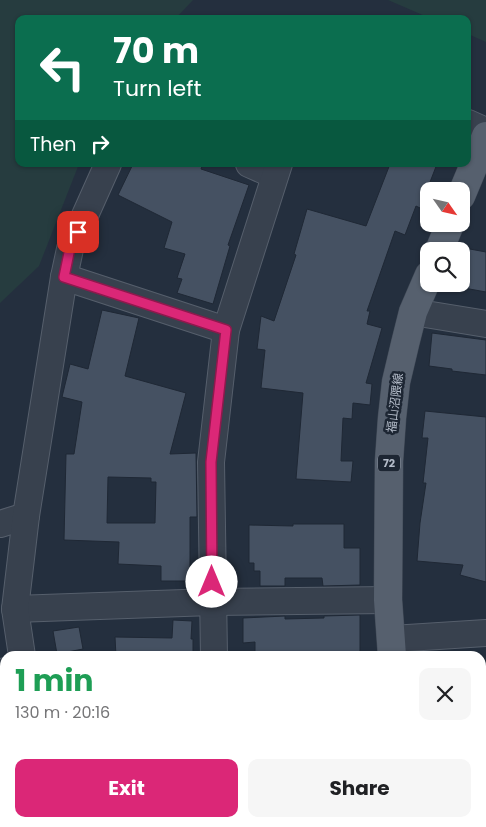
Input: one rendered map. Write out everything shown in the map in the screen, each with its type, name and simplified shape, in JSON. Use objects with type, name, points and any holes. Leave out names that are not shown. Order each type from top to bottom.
[{"type":"main road","points":[[467,182],[486,136]]},
{"type":"main road","name":"福山沼隈線","points":[[392,648],[388,600],[389,461],[392,418],[396,382],[413,312],[422,292]]},
{"type":"street","points":[[471,124],[486,131]]},
{"type":"street","points":[[21,651],[15,609],[26,516],[64,277],[70,248],[107,167]]},
{"type":"street","points":[[214,651],[211,462],[226,330],[277,169]]},
{"type":"street","points":[[64,277],[226,330]]},
{"type":"street","points":[[413,312],[486,324]]},
{"type":"street","points":[[0,524],[26,516]]},
{"type":"street","points":[[15,609],[212,602],[388,600]]},
{"type":"street","points":[[392,648],[486,633]]},
{"type":"green space","points":[[0,0],[193,0],[179,15],[15,15],[15,167],[78,167],[39,266],[0,303]]},
{"type":"green space","points":[[388,0],[486,0],[486,42],[471,35],[471,15],[423,15]]},
{"type":"building","points":[[132,167],[202,167],[201,169],[249,185],[228,245],[230,246],[213,304],[177,293],[182,279],[177,278],[185,254],[164,248],[172,222],[118,195]]},
{"type":"building","points":[[389,167],[436,167],[430,182],[420,182],[420,208],[416,206],[405,235],[395,231],[367,311],[370,311],[367,324],[382,328],[366,383],[372,384],[370,405],[353,403],[352,419],[343,418],[341,461],[353,461],[351,482],[296,479],[303,393],[261,388],[265,350],[257,349],[261,316],[274,321],[296,255],[294,254],[307,209],[366,226]]},
{"type":"building","points":[[470,249],[486,252],[486,292],[470,289]]},
{"type":"building","points":[[102,310],[139,318],[125,376],[186,393],[170,454],[196,453],[197,517],[190,517],[190,581],[161,581],[161,566],[118,564],[119,542],[64,540],[66,454],[74,454],[82,402],[62,397],[70,364],[88,369]],"holes":[[[108,477],[151,478],[151,482],[156,482],[155,523],[107,523]]]},
{"type":"building","points":[[432,333],[486,340],[486,375],[429,366]]},
{"type":"building","points":[[425,411],[486,417],[486,582],[460,575],[463,565],[417,561],[426,483],[423,483],[428,438],[422,438]]},
{"type":"building","points":[[293,524],[344,524],[344,548],[360,548],[360,585],[323,586],[322,578],[285,578],[285,586],[260,586],[260,571],[254,571],[254,563],[249,563],[249,525],[293,526]]},
{"type":"building","points":[[360,615],[360,651],[255,651],[255,642],[243,643],[243,618],[285,616],[285,619],[324,618],[324,616]]},
{"type":"building","points":[[173,620],[192,621],[191,639],[193,639],[193,651],[116,651],[115,637],[172,638]]},
{"type":"building","points":[[79,627],[83,649],[56,651],[53,631]]},
{"type":"route","points":[[78,232],[70,248],[64,277],[226,330],[211,462],[212,582]]}]
